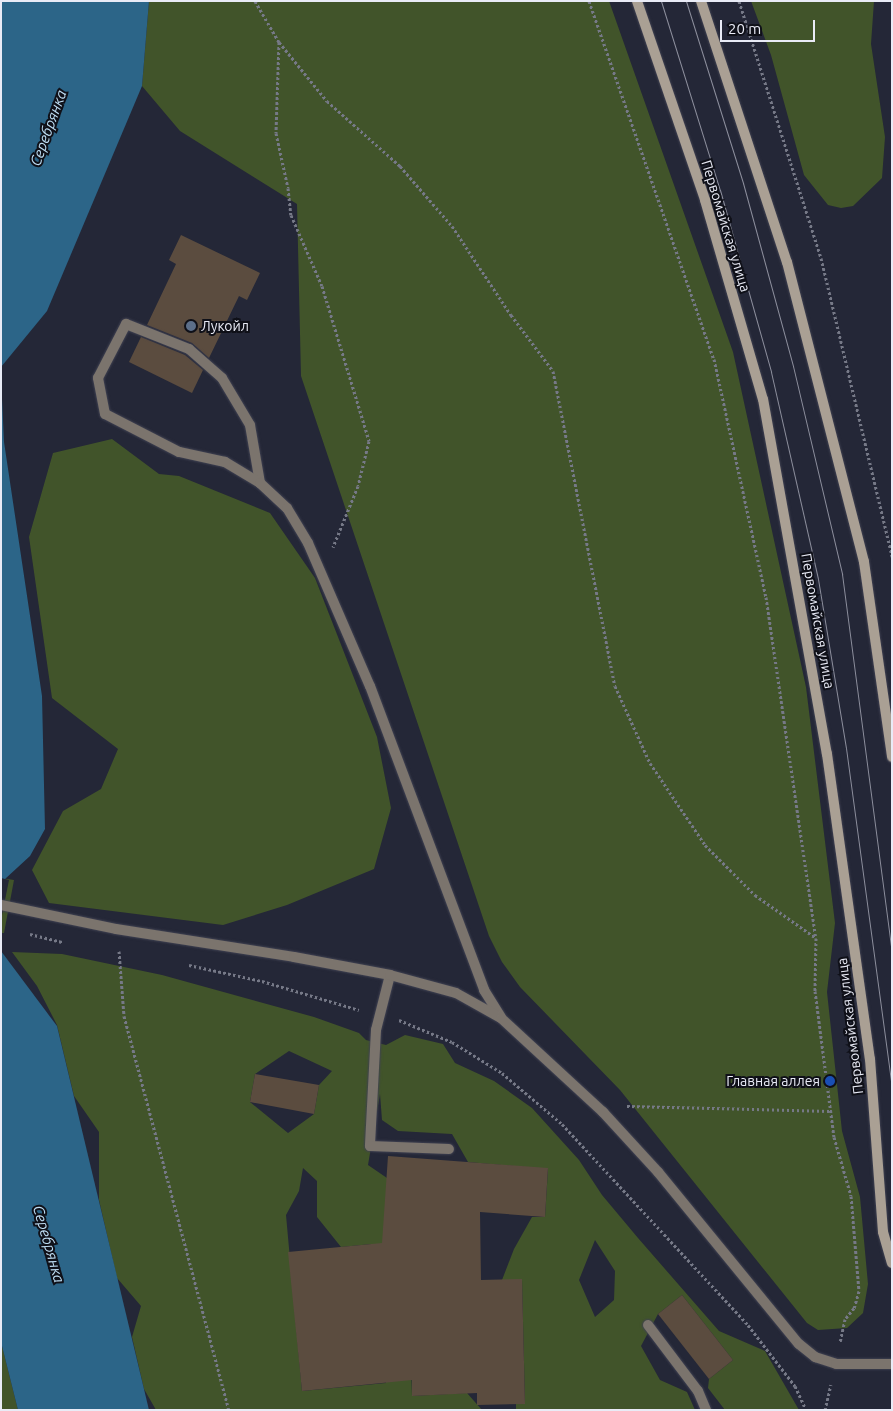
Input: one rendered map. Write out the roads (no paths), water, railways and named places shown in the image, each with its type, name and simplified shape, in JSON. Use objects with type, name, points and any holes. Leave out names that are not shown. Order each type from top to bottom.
[{"type":"main road","name":"Первомайская улица","points":[[637,1],[705,200],[763,399],[827,754],[870,1059],[883,1232],[892,1263]]},
{"type":"main road","points":[[701,1],[787,262],[864,562],[892,757]]},
{"type":"street","points":[[260,482],[250,425],[222,378],[189,350],[126,324],[98,378],[105,414],[179,452],[226,462],[260,482],[287,508],[322,574],[370,686],[484,990],[501,1018]]},
{"type":"street","points":[[5,906],[116,929],[294,957],[390,975],[456,992],[501,1018],[596,1106],[658,1172],[800,1344],[815,1357],[836,1364],[892,1364]]},
{"type":"street","points":[[390,975],[379,1016],[372,1084],[370,1146],[449,1149]]},
{"type":"street","points":[[648,1325],[698,1392],[706,1410]]},
{"type":"water","name":"Серебрянка","points":[[1,1],[149,1],[142,86],[47,311],[1,367]]},
{"type":"water","points":[[1,377],[4,442],[42,696],[45,829],[30,856],[5,879],[1,918]]},
{"type":"water","name":"Серебрянка","points":[[1,951],[57,1026],[149,1410],[18,1410],[1,1342]]},
{"type":"tram line","points":[[661,1],[720,190],[771,372],[818,579],[846,748],[892,1088]]},
{"type":"tram line","points":[[686,1],[743,183],[793,366],[842,574],[892,953]]},
{"type":"place","name":"Лукойл","points":[[191,326]]},
{"type":"place","name":"Главная аллея","points":[[830,1081]]}]
